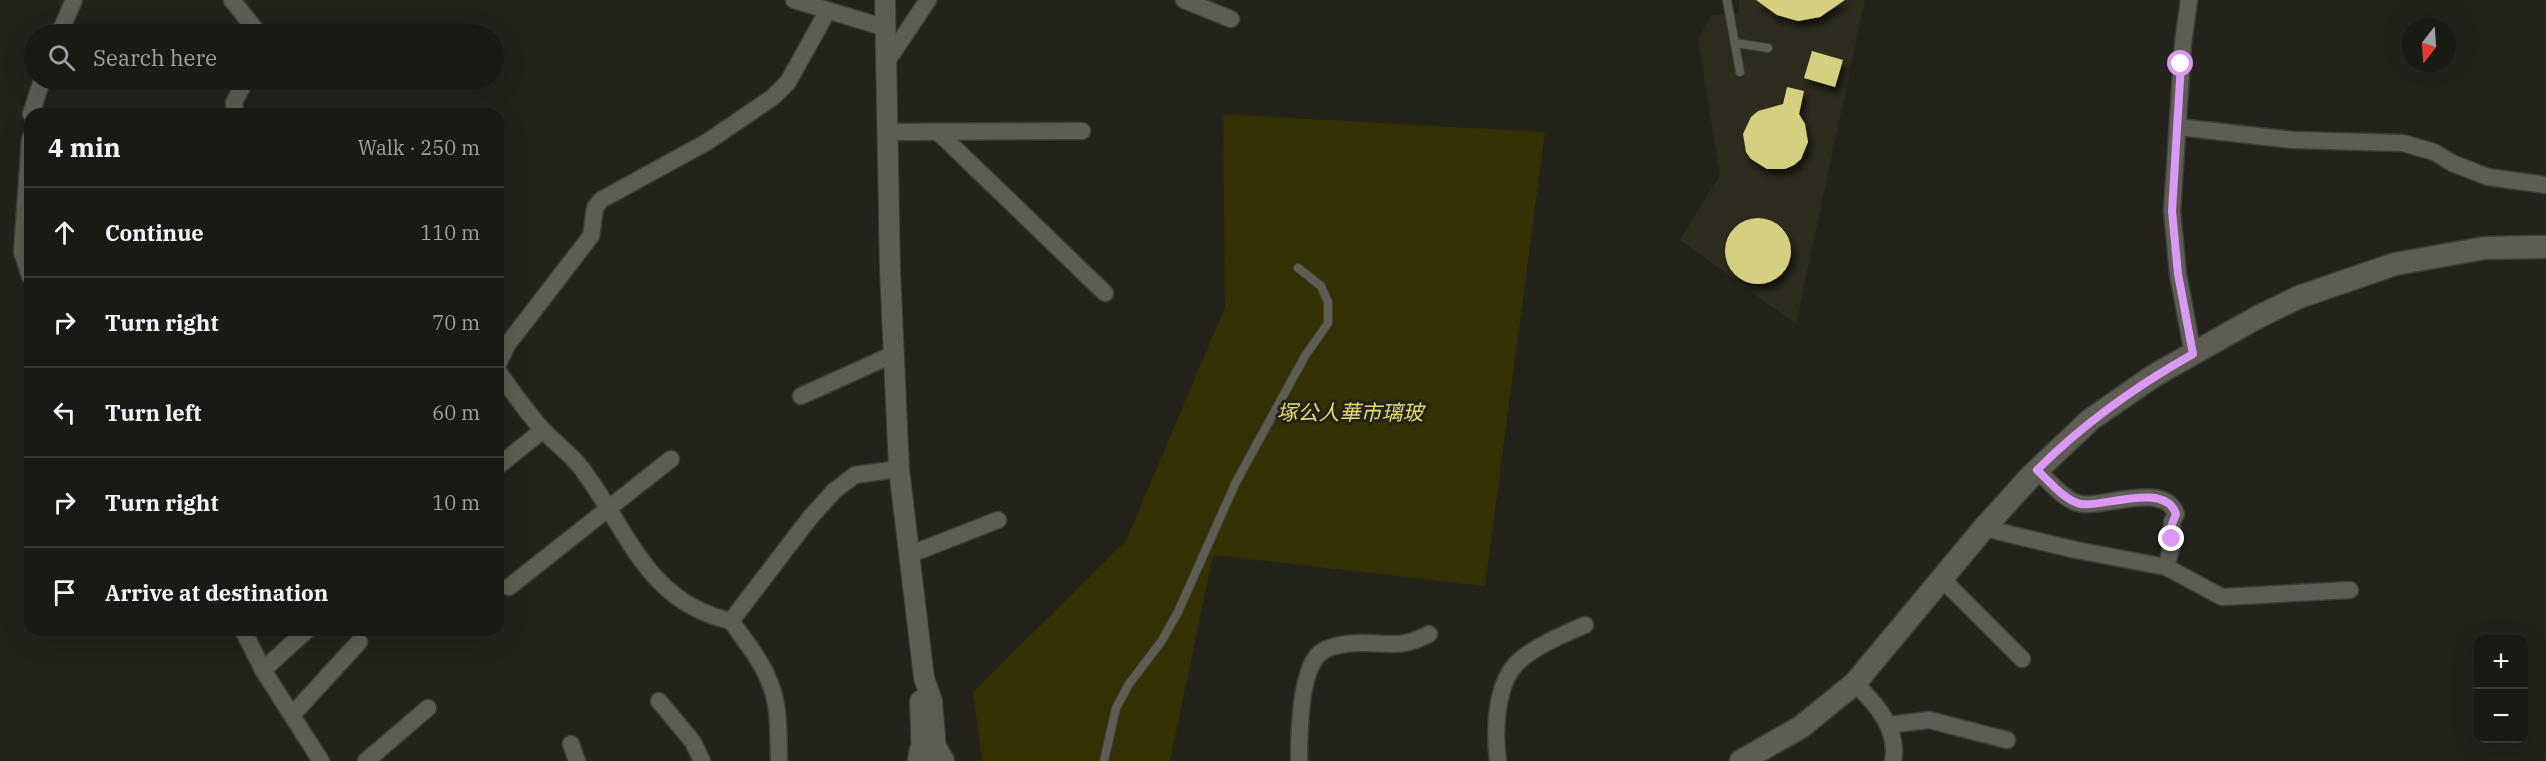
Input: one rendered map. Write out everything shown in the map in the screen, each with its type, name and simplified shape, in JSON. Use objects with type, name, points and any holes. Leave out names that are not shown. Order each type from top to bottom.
[{"type":"main road","points":[[1741,761],[1801,727],[1855,683],[1984,528],[2037,470],[2090,420],[2155,375],[2299,297],[2395,264],[2485,248],[2546,247]]},
{"type":"street","points":[[63,24],[74,0]]},
{"type":"street","points":[[232,0],[251,24]]},
{"type":"street","points":[[794,0],[886,28]]},
{"type":"street","points":[[885,0],[899,469],[925,686],[919,703],[930,757]]},
{"type":"street","points":[[887,61],[928,0]]},
{"type":"street","points":[[1184,0],[1231,19]]},
{"type":"street","points":[[2189,0],[2182,44],[2172,211],[2178,274],[2193,354]]},
{"type":"street","points":[[504,351],[591,236],[595,208],[601,200],[707,142],[773,97],[788,82],[828,12]]},
{"type":"street","points":[[33,108],[39,90]]},
{"type":"street","points":[[234,108],[234,102],[241,90]]},
{"type":"street","points":[[2178,127],[2294,140],[2403,143],[2434,152],[2452,163],[2488,177],[2546,185]]},
{"type":"street","points":[[888,132],[1082,131]]},
{"type":"street","points":[[938,132],[1105,293]]},
{"type":"street","points":[[24,230],[22,252],[24,258]]},
{"type":"street","points":[[801,396],[894,354]]},
{"type":"street","points":[[504,379],[543,430],[582,468],[664,588],[686,605],[708,616],[731,621],[759,661],[771,685],[777,711],[779,761]]},
{"type":"street","points":[[504,461],[543,430]]},
{"type":"street","points":[[509,587],[671,459]]},
{"type":"street","points":[[731,621],[809,519],[834,491],[855,476],[899,469]]},
{"type":"street","points":[[2037,470],[2068,498],[2080,504],[2130,496],[2160,501],[2173,507],[2176,514],[2172,522],[2172,545],[2166,567]]},
{"type":"street","points":[[910,554],[998,520]]},
{"type":"street","points":[[1984,528],[2046,544],[2166,567],[2211,592],[2230,598],[2350,590]]},
{"type":"street","points":[[1942,579],[2022,659]]},
{"type":"street","points":[[1498,761],[1497,722],[1509,673],[1527,655],[1585,625]]},
{"type":"street","points":[[1299,761],[1304,693],[1308,673],[1318,654],[1334,647],[1356,642],[1400,646],[1430,634]]},
{"type":"street","points":[[246,636],[263,670],[321,761]]},
{"type":"street","points":[[263,670],[301,636]]},
{"type":"street","points":[[292,715],[359,642]]},
{"type":"street","points":[[1855,683],[1888,725],[1894,740],[1893,761]]},
{"type":"street","points":[[659,701],[693,742],[702,761]]},
{"type":"street","points":[[366,761],[428,708]]},
{"type":"street","points":[[1888,725],[1929,720],[2007,740]]},
{"type":"street","points":[[571,744],[577,761]]},
{"type":"lane","points":[[1727,0],[1740,72]]},
{"type":"lane","points":[[1735,44],[1767,48]]},
{"type":"lane","points":[[1104,761],[1116,708],[1129,684],[1161,642],[1178,612],[1236,482],[1305,356],[1328,323],[1328,302],[1321,286],[1298,268]]},
{"type":"shaded area","points":[[1739,0],[1865,0],[1796,324],[1680,240],[1720,175],[1698,40],[1711,15],[1739,13]]},
{"type":"green space","name":"塚公人華市璃玻","points":[[1223,114],[1545,132],[1485,586],[1213,555],[1170,761],[982,761],[973,692],[1126,541],[1225,307]]},
{"type":"building","points":[[1756,0],[1845,0],[1820,17],[1798,21],[1777,15]]},
{"type":"building","points":[[1812,51],[1843,60],[1835,87],[1804,78]]},
{"type":"building","points":[[1787,87],[1804,91],[1799,114],[1805,124],[1808,142],[1801,159],[1794,165],[1785,169],[1767,169],[1751,159],[1746,152],[1743,134],[1751,117],[1758,111],[1783,104]]},
{"type":"building","points":[[1752,218],[1764,218],[1776,223],[1786,233],[1791,251],[1789,264],[1776,279],[1764,284],[1752,284],[1740,279],[1730,269],[1725,257],[1725,245],[1730,233],[1740,223]]},
{"type":"route","points":[[2172,539],[2171,527],[2176,514],[2173,507],[2160,501],[2130,496],[2107,502],[2080,504],[2068,498],[2037,470],[2090,420],[2155,375],[2193,354],[2178,274],[2172,211],[2181,64]]}]
